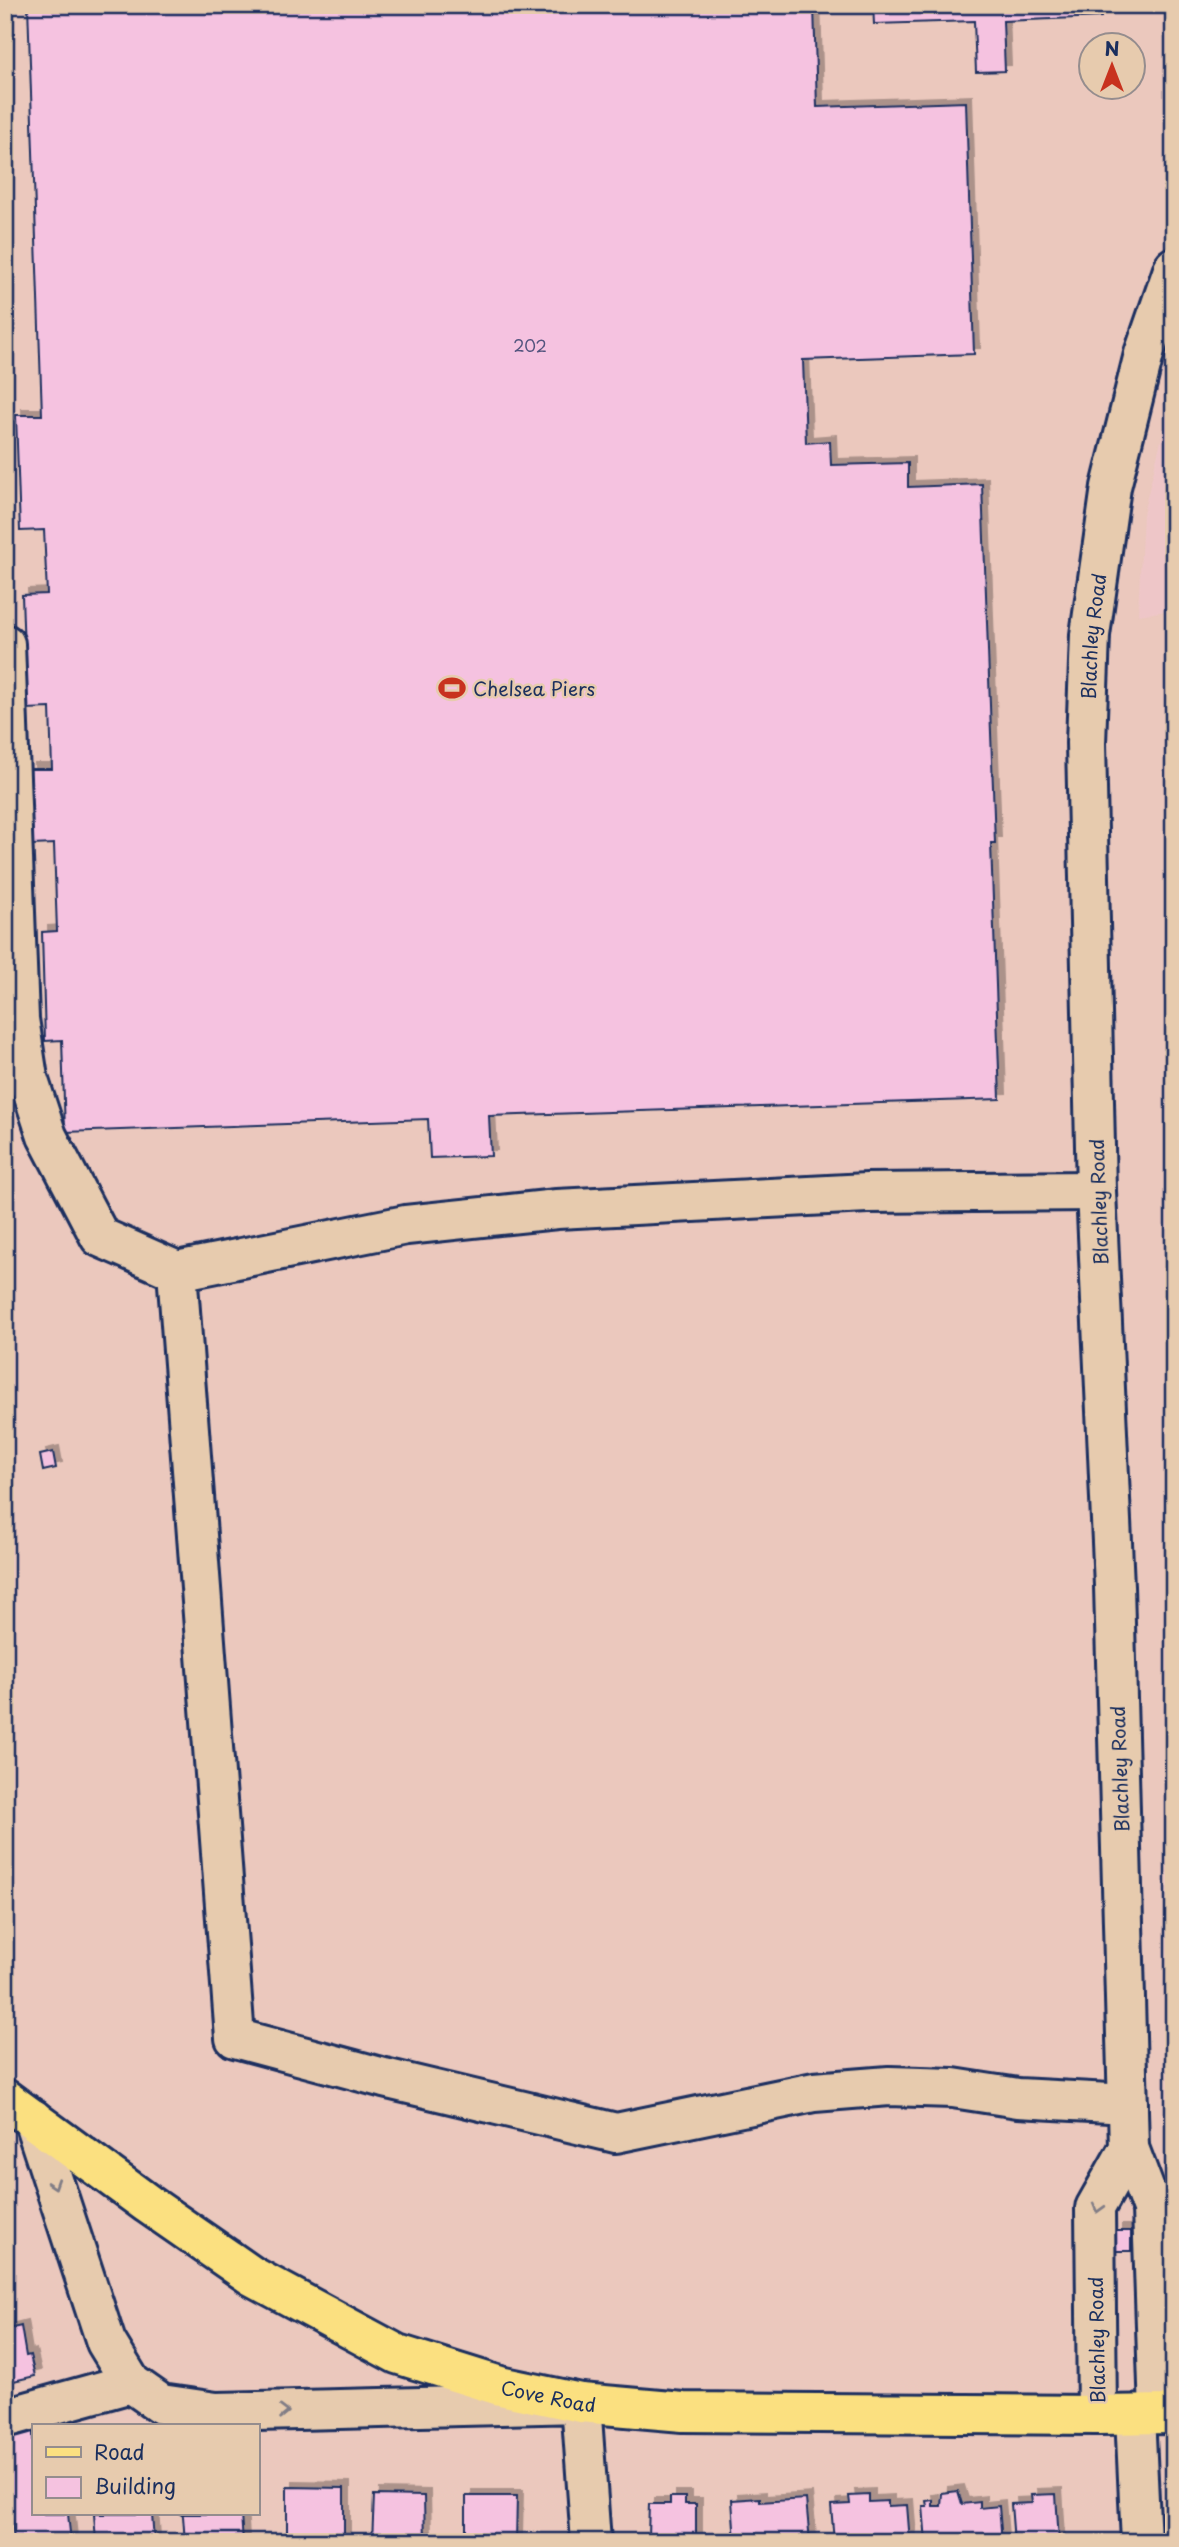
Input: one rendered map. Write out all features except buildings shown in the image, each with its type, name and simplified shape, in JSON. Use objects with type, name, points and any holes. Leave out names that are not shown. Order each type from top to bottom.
[{"type":"main road","name":"Cove Road","points":[[19,2109],[148,2204],[253,2276],[397,2354],[500,2386],[581,2403],[683,2412],[1156,2414]]},
{"type":"street","name":"Blachley Road","points":[[1141,2542],[1156,2414],[1152,2209],[1129,2148],[1114,1586],[1096,1191],[1086,743],[1090,635],[1111,487],[1144,354],[1174,267]]},
{"type":"street","points":[[5,644],[19,1019],[28,1078],[47,1136],[100,1237],[177,1271],[405,1225],[557,1209],[867,1193],[1096,1191]]},
{"type":"street","points":[[177,1271],[235,2038],[384,2078],[616,2133],[814,2092],[889,2086],[953,2088],[1018,2098],[1128,2105]]},
{"type":"street","points":[[19,2109],[107,2342],[131,2383],[161,2404],[216,2413],[581,2403],[591,2542]]},
{"type":"street","name":"Blachley Road","points":[[1097,2415],[1095,2208],[1129,2148]]},
{"type":"street","points":[[5,2418],[131,2383]]},
{"type":"shaded area","points":[[1174,387],[1174,610],[1138,615],[1143,514]]},
{"type":"place","name":"Chelsea Piers","points":[[452,688]]}]
